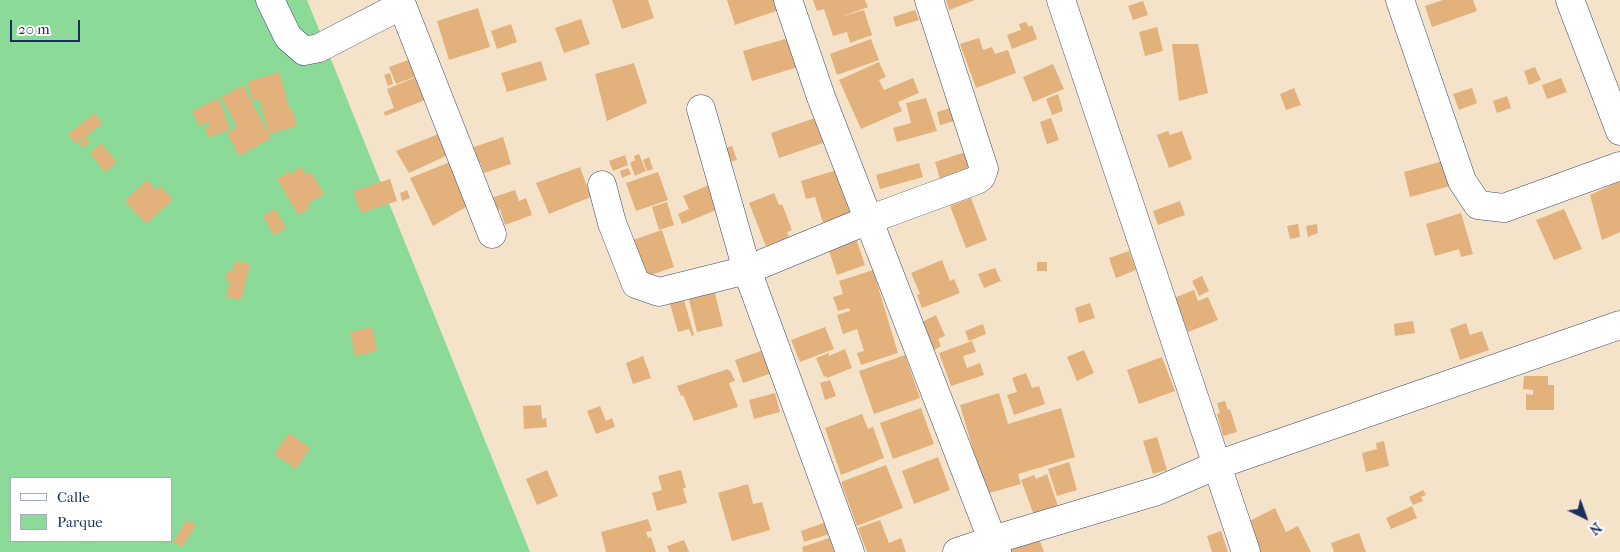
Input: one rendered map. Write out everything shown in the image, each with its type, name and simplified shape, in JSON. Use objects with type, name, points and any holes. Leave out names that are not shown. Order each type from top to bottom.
[{"type":"street","points":[[270,0],[288,38],[304,51],[319,48],[401,3],[492,234]]},
{"type":"street","points":[[788,0],[821,97],[995,546]]},
{"type":"street","points":[[602,185],[612,223],[636,284],[659,292],[747,270],[868,220],[981,178],[984,169],[929,0]]},
{"type":"street","points":[[1061,0],[1246,552]]},
{"type":"street","points":[[1400,0],[1462,181],[1478,205],[1504,208],[1620,166]]},
{"type":"street","points":[[1570,0],[1620,131]]},
{"type":"street","points":[[701,109],[747,270],[850,552]]},
{"type":"street","points":[[957,552],[995,546],[1158,491],[1217,465],[1620,325]]},
{"type":"green space","points":[[0,0],[307,0],[530,552],[0,552]]},
{"type":"building","points":[[612,0],[648,0],[654,18],[622,29]]},
{"type":"building","points":[[727,0],[779,0],[782,9],[735,25]]},
{"type":"building","points":[[813,0],[865,0],[868,7],[840,17],[864,10],[872,35],[850,43],[847,32],[833,36],[824,9],[817,11]]},
{"type":"building","points":[[946,0],[975,0],[949,10]]},
{"type":"building","points":[[1443,0],[1473,0],[1477,11],[1432,27],[1425,6]]},
{"type":"building","points":[[1143,1],[1148,15],[1133,20],[1128,6]]},
{"type":"building","points":[[478,8],[490,47],[449,60],[437,21]]},
{"type":"building","points":[[915,10],[919,20],[896,27],[893,17]]},
{"type":"building","points":[[581,19],[590,44],[564,53],[555,28]]},
{"type":"building","points":[[1026,22],[1029,27],[1032,25],[1037,39],[1012,49],[1007,35],[1021,30],[1019,24]]},
{"type":"building","points":[[511,24],[517,42],[497,49],[491,31]]},
{"type":"building","points":[[1157,27],[1163,51],[1145,56],[1139,32]]},
{"type":"building","points":[[789,38],[798,67],[752,81],[743,51]]},
{"type":"building","points":[[979,38],[983,50],[992,47],[995,54],[1008,50],[1016,73],[976,88],[960,44]]},
{"type":"building","points":[[871,39],[879,60],[837,75],[830,54]]},
{"type":"building","points":[[1172,44],[1198,44],[1208,93],[1179,101]]},
{"type":"building","points":[[411,59],[417,76],[396,84],[389,67]]},
{"type":"building","points":[[541,61],[547,80],[507,92],[501,73]]},
{"type":"building","points":[[879,62],[886,77],[879,80],[884,90],[913,78],[919,93],[898,102],[902,111],[861,129],[839,80]]},
{"type":"building","points":[[634,63],[647,103],[607,121],[595,74]]},
{"type":"building","points":[[1053,64],[1064,89],[1033,102],[1023,77]]},
{"type":"building","points":[[1535,67],[1541,80],[1529,85],[1524,71]]},
{"type":"building","points":[[279,72],[290,110],[292,109],[297,126],[269,134],[259,99],[253,101],[247,82]]},
{"type":"building","points":[[390,73],[393,84],[388,86],[384,75]]},
{"type":"building","points":[[421,75],[430,98],[385,116],[384,112],[394,108],[387,89]]},
{"type":"building","points":[[1561,78],[1567,92],[1547,99],[1542,85]]},
{"type":"building","points":[[243,85],[271,138],[239,156],[227,133],[237,127],[221,97]]},
{"type":"building","points":[[1294,88],[1301,105],[1286,110],[1280,94]]},
{"type":"building","points":[[1472,88],[1477,103],[1459,110],[1453,94]]},
{"type":"building","points":[[1058,94],[1063,111],[1052,115],[1046,99]]},
{"type":"building","points":[[1507,96],[1511,108],[1497,113],[1493,101]]},
{"type":"building","points":[[926,98],[937,131],[897,142],[893,128],[911,123],[906,103]]},
{"type":"building","points":[[219,99],[230,129],[209,138],[205,128],[210,126],[209,122],[199,126],[192,111]]},
{"type":"building","points":[[954,107],[958,120],[940,125],[937,112]]},
{"type":"building","points":[[95,113],[102,124],[76,144],[68,134]]},
{"type":"building","points":[[821,116],[829,141],[779,158],[771,133]]},
{"type":"building","points":[[1051,118],[1059,140],[1047,144],[1040,122]]},
{"type":"building","points":[[1168,131],[1170,135],[1182,131],[1192,159],[1169,168],[1157,135]]},
{"type":"building","points":[[441,133],[448,155],[409,173],[396,151]]},
{"type":"building","points":[[87,137],[90,142],[82,148],[79,144]]},
{"type":"building","points":[[503,137],[511,164],[484,173],[480,162],[476,163],[471,148]]},
{"type":"building","points":[[101,143],[117,162],[105,172],[90,153]]},
{"type":"building","points":[[732,146],[737,160],[729,162],[725,148]]},
{"type":"building","points":[[972,150],[979,174],[942,185],[935,162]]},
{"type":"building","points":[[639,154],[646,171],[635,176],[630,163],[635,160],[634,156]]},
{"type":"building","points":[[625,155],[628,165],[613,171],[609,161]]},
{"type":"building","points":[[649,157],[653,169],[647,171],[643,160]]},
{"type":"building","points":[[1443,161],[1450,186],[1410,197],[1404,172]]},
{"type":"building","points":[[450,162],[466,207],[433,226],[410,178]]},
{"type":"building","points":[[919,163],[923,177],[880,189],[876,175]]},
{"type":"building","points":[[302,167],[306,175],[311,172],[324,194],[307,204],[310,208],[298,215],[277,179]]},
{"type":"building","points":[[580,167],[591,197],[549,214],[536,183]]},
{"type":"building","points":[[628,168],[631,174],[622,178],[620,171]]},
{"type":"building","points":[[840,169],[853,214],[823,223],[815,197],[806,199],[801,181]]},
{"type":"building","points":[[658,172],[668,200],[636,211],[626,183]]},
{"type":"building","points":[[390,179],[397,201],[361,213],[353,191]]},
{"type":"building","points":[[147,180],[157,190],[160,186],[173,199],[146,224],[125,201]]},
{"type":"building","points":[[1620,181],[1620,232],[1602,240],[1590,195]]},
{"type":"building","points":[[709,185],[719,209],[682,224],[678,214],[689,209],[683,196]]},
{"type":"building","points":[[407,190],[410,198],[402,201],[400,193]]},
{"type":"building","points":[[515,190],[519,201],[526,198],[532,215],[505,225],[500,209],[493,212],[488,199]]},
{"type":"building","points":[[774,193],[779,205],[782,204],[792,230],[787,232],[789,237],[766,246],[749,203]]},
{"type":"building","points":[[971,198],[987,240],[966,248],[950,206]]},
{"type":"building","points":[[1180,201],[1185,215],[1158,225],[1153,211]]},
{"type":"building","points":[[667,202],[674,225],[659,230],[652,207]]},
{"type":"building","points":[[275,209],[286,228],[274,235],[263,216]]},
{"type":"building","points":[[1564,209],[1582,249],[1554,260],[1536,220]]},
{"type":"building","points":[[1461,213],[1473,254],[1461,257],[1459,249],[1435,256],[1426,224]]},
{"type":"building","points":[[1298,224],[1300,237],[1290,239],[1287,226]]},
{"type":"building","points":[[1317,224],[1318,233],[1308,237],[1306,226]]},
{"type":"building","points":[[662,230],[674,267],[642,278],[630,241]]},
{"type":"building","points":[[856,238],[865,265],[837,275],[828,248]]},
{"type":"building","points":[[1129,251],[1136,270],[1116,278],[1109,258]]},
{"type":"building","points":[[942,260],[950,281],[954,279],[960,293],[922,308],[917,295],[920,294],[911,273]]},
{"type":"building","points":[[235,261],[250,264],[241,300],[226,297],[230,281],[225,280],[228,270],[233,271]]},
{"type":"building","points":[[1037,262],[1047,262],[1047,271],[1037,271]]},
{"type":"building","points":[[995,268],[1001,281],[984,288],[978,274]]},
{"type":"building","points":[[873,270],[898,353],[861,365],[857,353],[864,351],[857,329],[843,334],[837,315],[850,311],[849,308],[838,311],[833,297],[843,294],[839,281]]},
{"type":"building","points":[[1202,276],[1209,291],[1199,296],[1192,281]]},
{"type":"building","points":[[713,285],[723,326],[697,332],[687,292]]},
{"type":"building","points":[[1194,290],[1198,301],[1208,297],[1218,320],[1188,332],[1174,298]]},
{"type":"building","points":[[684,300],[694,335],[692,336],[689,329],[678,332],[670,304]]},
{"type":"building","points":[[1090,303],[1095,318],[1079,323],[1075,308]]},
{"type":"building","points":[[936,315],[945,336],[938,339],[941,346],[934,350],[922,322]]},
{"type":"building","points":[[1413,321],[1415,333],[1395,336],[1394,324]]},
{"type":"building","points":[[1466,323],[1470,335],[1482,331],[1489,350],[1460,360],[1450,329]]},
{"type":"building","points":[[983,324],[986,334],[969,341],[965,331]]},
{"type":"building","points":[[372,327],[377,351],[355,356],[350,332]]},
{"type":"building","points":[[825,327],[834,349],[800,362],[791,340]]},
{"type":"building","points":[[972,341],[976,352],[963,356],[967,368],[980,363],[984,375],[951,386],[939,353]]},
{"type":"building","points":[[767,349],[775,372],[743,383],[735,360]]},
{"type":"building","points":[[845,349],[852,368],[827,378],[826,376],[824,377],[816,358],[829,353],[829,356]]},
{"type":"building","points":[[1084,350],[1094,373],[1077,381],[1067,357]]},
{"type":"building","points":[[905,355],[920,398],[874,414],[859,371]]},
{"type":"building","points":[[643,356],[651,378],[633,384],[626,363]]},
{"type":"building","points":[[1162,357],[1175,391],[1139,404],[1127,370]]},
{"type":"building","points":[[728,369],[735,381],[729,383],[738,407],[694,421],[677,386]]},
{"type":"building","points":[[1026,373],[1032,388],[1039,386],[1045,404],[1014,415],[1007,395],[1017,392],[1012,378]]},
{"type":"building","points":[[1524,376],[1548,376],[1548,385],[1554,385],[1554,410],[1526,410],[1526,394],[1533,395],[1533,390],[1523,389]]},
{"type":"building","points":[[830,380],[836,396],[825,400],[820,383]]},
{"type":"building","points":[[775,393],[780,412],[754,419],[749,400]]},
{"type":"building","points":[[999,393],[1008,424],[1061,408],[1075,457],[1018,474],[1021,484],[986,494],[960,405]]},
{"type":"building","points":[[1225,401],[1228,410],[1230,409],[1237,432],[1223,436],[1217,414],[1220,413],[1217,403]]},
{"type":"building","points":[[541,405],[542,419],[546,418],[547,427],[524,429],[523,406]]},
{"type":"building","points":[[600,406],[606,421],[612,418],[615,427],[596,434],[587,411]]},
{"type":"building","points":[[921,408],[934,444],[893,459],[880,423]]},
{"type":"building","points":[[862,414],[868,429],[873,427],[884,458],[841,475],[825,428]]},
{"type":"building","points":[[289,433],[310,448],[296,469],[274,454]]},
{"type":"building","points":[[1157,437],[1167,470],[1153,474],[1143,441]]},
{"type":"building","points":[[1384,441],[1389,466],[1366,472],[1362,453],[1377,449],[1376,443]]},
{"type":"building","points":[[938,457],[950,490],[914,504],[902,471]]},
{"type":"building","points":[[1069,462],[1077,490],[1057,496],[1048,469]]},
{"type":"building","points":[[886,465],[903,508],[857,526],[841,482]]},
{"type":"building","points":[[547,470],[558,496],[537,505],[526,479]]},
{"type":"building","points":[[681,470],[686,488],[683,488],[687,503],[657,511],[652,493],[662,490],[658,476]]},
{"type":"building","points":[[1047,474],[1059,509],[1035,518],[1021,480],[1034,475],[1036,479]]},
{"type":"building","points":[[748,484],[753,504],[762,502],[770,530],[732,541],[718,493]]},
{"type":"building","points":[[1423,490],[1426,495],[1421,497],[1423,501],[1413,505],[1409,497]]},
{"type":"building","points":[[1412,506],[1417,518],[1391,529],[1386,518]]},
{"type":"building","points":[[1275,508],[1286,532],[1298,526],[1311,552],[1259,552],[1244,524]]},
{"type":"building","points":[[648,519],[652,531],[646,532],[648,538],[651,537],[656,552],[606,552],[601,532]]},
{"type":"building","points":[[187,520],[196,525],[182,547],[173,542]]},
{"type":"building","points":[[880,520],[889,543],[901,538],[906,552],[867,552],[858,528]]},
{"type":"building","points":[[829,521],[833,533],[804,542],[801,531]]},
{"type":"building","points":[[1221,531],[1228,552],[1212,552],[1207,536]]},
{"type":"building","points":[[1359,533],[1366,552],[1334,552],[1331,543]]},
{"type":"building","points":[[835,536],[841,552],[803,552],[802,547]]},
{"type":"building","points":[[1039,539],[1044,552],[1003,552]]},
{"type":"building","points":[[684,540],[689,552],[669,552],[667,546]]}]
